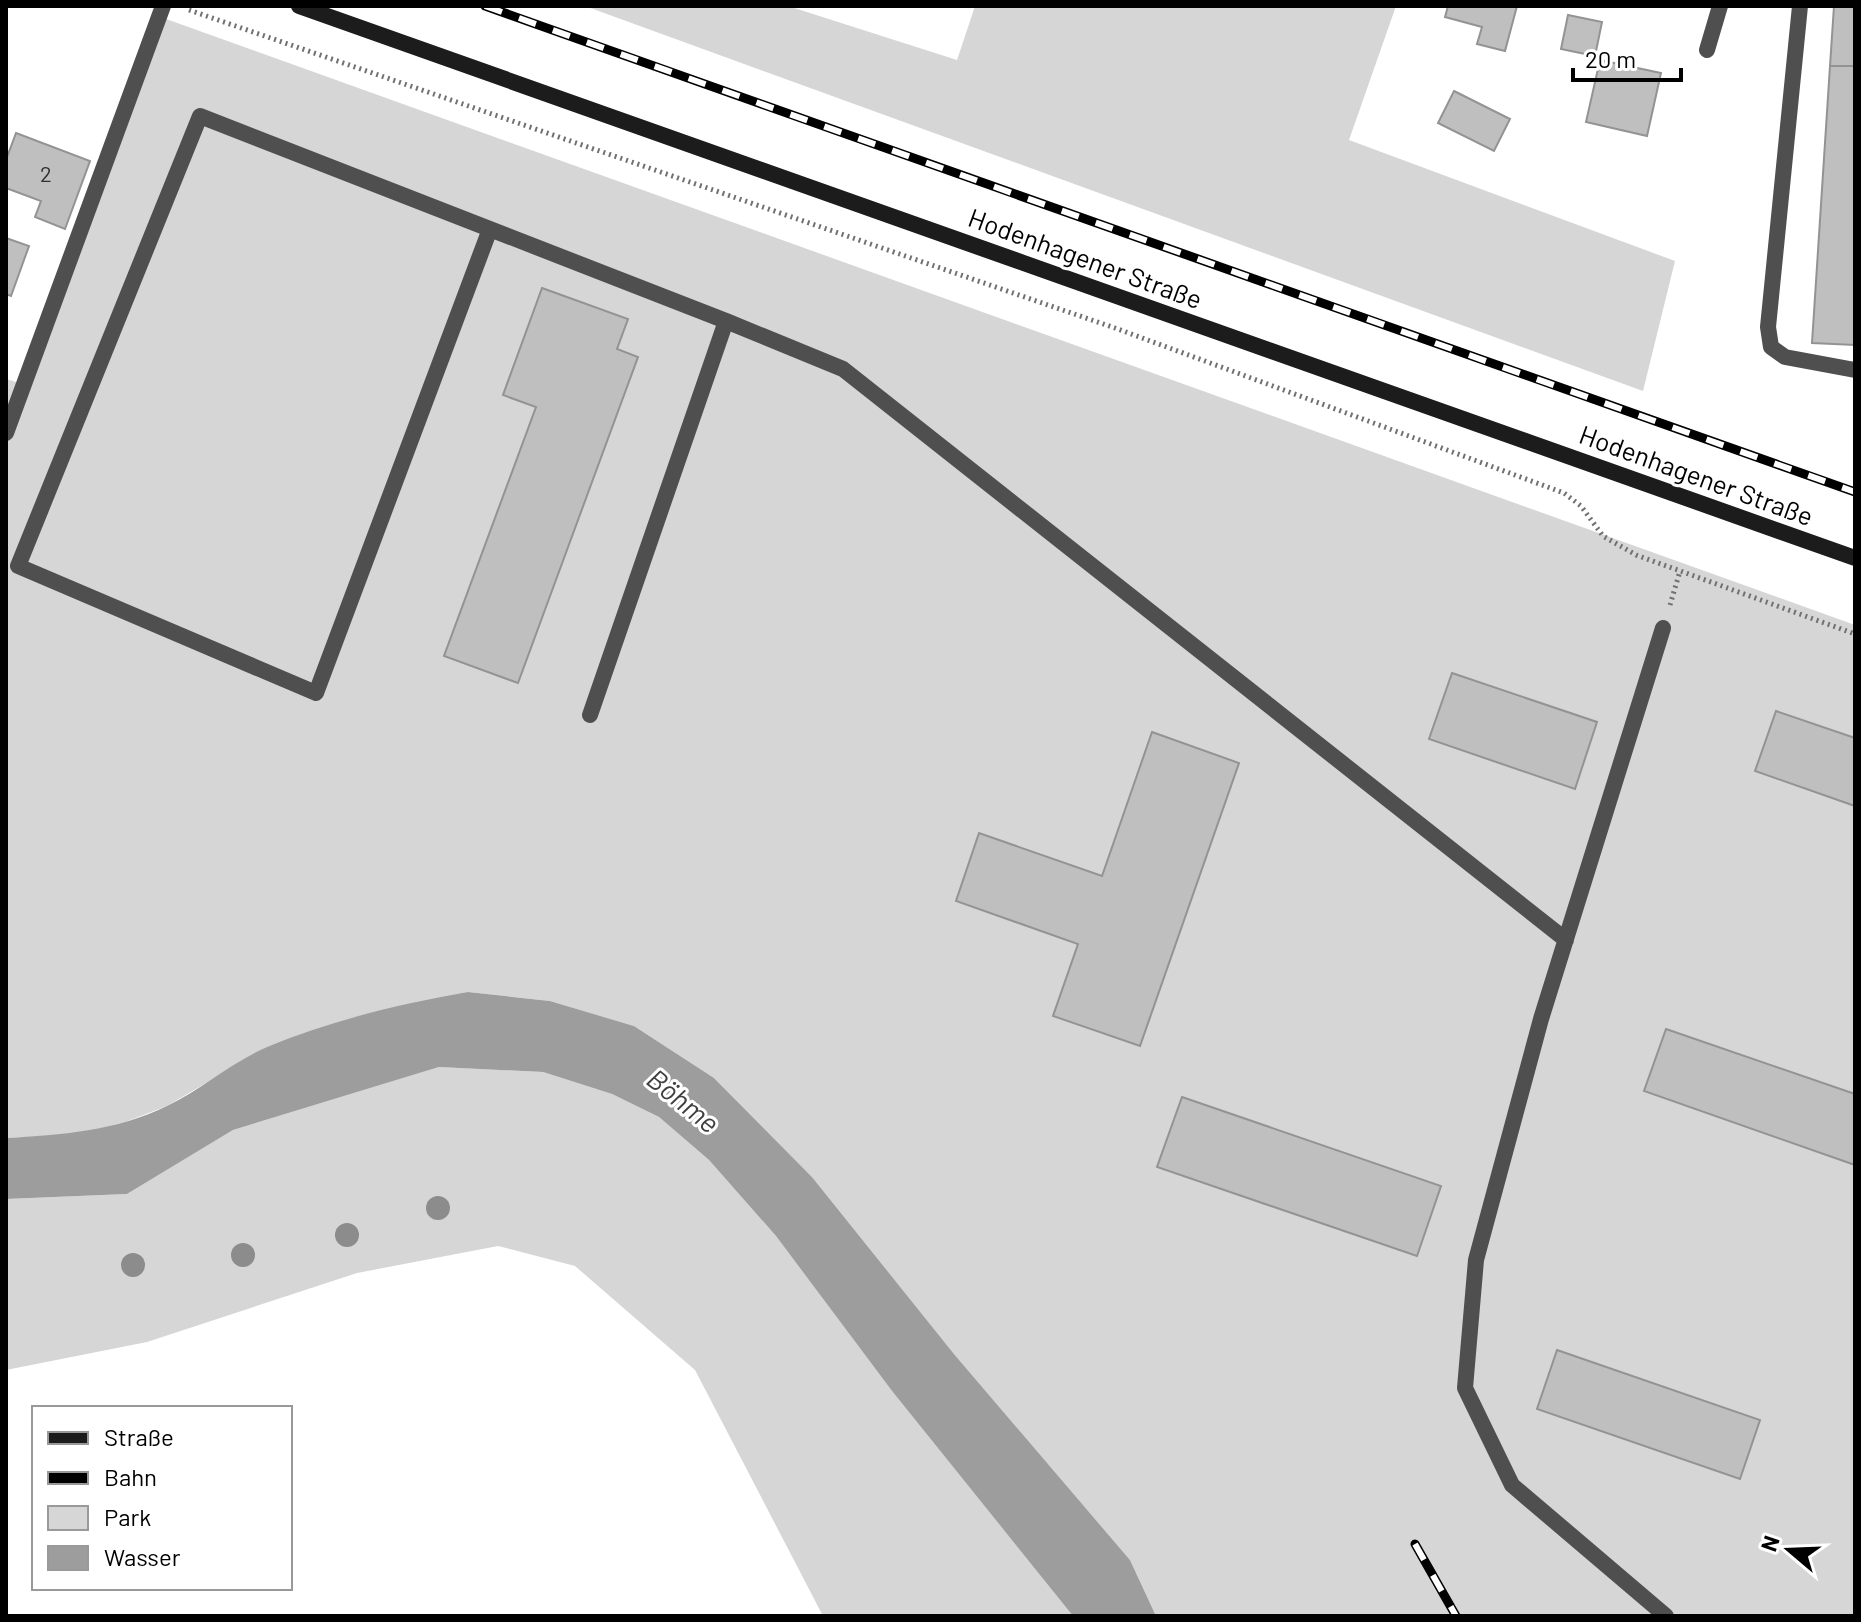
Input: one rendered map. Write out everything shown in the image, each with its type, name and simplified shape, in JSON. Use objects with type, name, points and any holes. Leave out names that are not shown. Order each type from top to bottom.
[{"type":"main road","name":"Hodenhagener Straße","points":[[299,6],[1855,558]]},
{"type":"street","points":[[6,433],[163,6]]},
{"type":"street","points":[[1707,50],[1720,6]]},
{"type":"street","points":[[1800,6],[1768,327],[1771,347],[1785,357],[1855,370]]},
{"type":"street","points":[[490,229],[316,693],[18,566],[200,116],[490,229],[726,321],[843,369],[1566,940]]},
{"type":"street","points":[[590,715],[726,321]]},
{"type":"street","points":[[1663,628],[1566,940],[1476,1260],[1465,1388],[1512,1485],[1666,1616]]},
{"type":"path","points":[[179,6],[1115,328],[1564,493],[1581,506],[1603,536],[1615,545],[1855,634]]},
{"type":"path","points":[[1663,628],[1680,571]]},
{"type":"green space","points":[[585,6],[788,6],[957,60],[975,6],[1396,6],[1349,140],[1675,261],[1643,391]]},
{"type":"green space","points":[[155,15],[1855,625],[1855,1616],[1156,1616],[1130,1560],[954,1354],[812,1177],[714,1078],[634,1026],[550,1001],[468,992],[265,1048],[167,1106],[125,1122],[74,1135],[6,1138],[6,379],[23,384]]},
{"type":"green space","points":[[439,1067],[543,1072],[612,1094],[659,1117],[709,1160],[776,1236],[892,1391],[1073,1616],[823,1616],[695,1370],[575,1266],[498,1246],[357,1273],[147,1342],[6,1370],[6,1199],[127,1194],[233,1130]]},
{"type":"water","name":"Böhme","points":[[468,992],[550,1001],[634,1026],[714,1078],[812,1177],[954,1354],[1130,1560],[1156,1616],[1073,1616],[892,1391],[776,1236],[709,1160],[659,1117],[612,1094],[543,1072],[439,1067],[233,1130],[127,1194],[6,1199],[6,1138],[68,1133],[128,1121],[167,1106],[254,1053],[292,1037],[366,1014]]},
{"type":"building","points":[[1448,6],[1517,6],[1505,51],[1477,44],[1482,27],[1445,17]]},
{"type":"building","points":[[1834,6],[1855,6],[1855,66],[1830,66]]},
{"type":"building","points":[[1568,15],[1602,22],[1595,56],[1561,49]]},
{"type":"building","points":[[1600,60],[1661,73],[1647,136],[1586,122]]},
{"type":"building","points":[[1830,66],[1855,66],[1855,345],[1812,343]]},
{"type":"building","points":[[1454,91],[1510,119],[1494,151],[1438,123]]},
{"type":"building","points":[[16,133],[90,161],[65,229],[35,217],[41,201],[6,188],[6,160]]},
{"type":"building","points":[[6,238],[29,246],[11,296],[6,294]]},
{"type":"building","points":[[542,288],[628,319],[617,349],[638,357],[518,683],[444,656],[536,407],[503,395]]},
{"type":"building","points":[[1452,673],[1597,722],[1575,789],[1429,739]]},
{"type":"building","points":[[1776,711],[1855,738],[1855,806],[1755,771]]},
{"type":"building","points":[[1152,732],[1239,763],[1140,1046],[1053,1016],[1078,944],[956,901],[979,833],[1102,876]]},
{"type":"building","points":[[1666,1029],[1855,1094],[1855,1165],[1644,1091]]},
{"type":"building","points":[[1182,1097],[1441,1186],[1417,1256],[1157,1167]]},
{"type":"building","points":[[1557,1350],[1760,1420],[1740,1479],[1537,1409]]},
{"type":"railway","points":[[485,6],[1855,492]]},
{"type":"railway","points":[[1415,1544],[1456,1616]]}]
